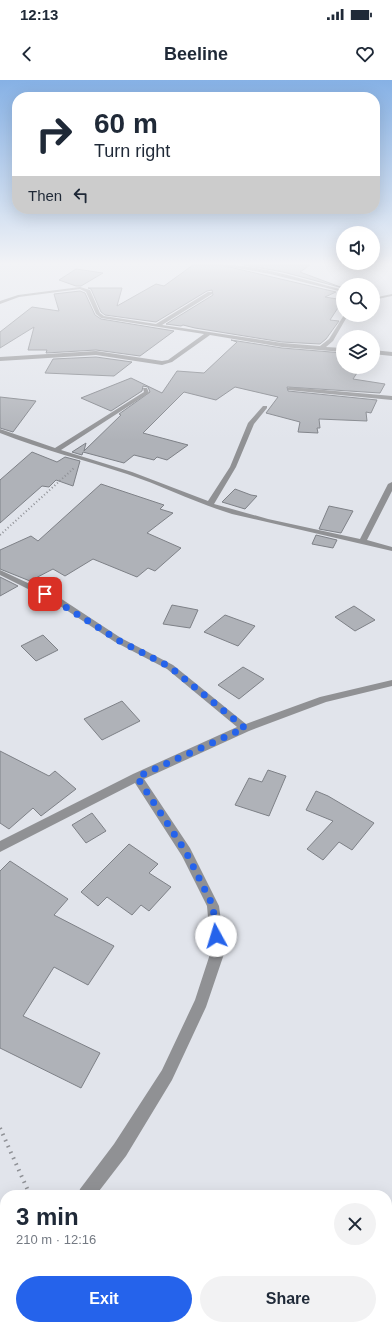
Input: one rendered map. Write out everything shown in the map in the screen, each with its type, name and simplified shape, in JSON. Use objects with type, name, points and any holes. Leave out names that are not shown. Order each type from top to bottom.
[{"type":"street","points":[[141,323],[282,345],[336,349]]},
{"type":"street","points":[[156,326],[160,323]]},
{"type":"street","points":[[321,348],[331,340],[341,323]]},
{"type":"street","points":[[0,359],[96,353],[162,363],[170,361],[208,334]]},
{"type":"street","points":[[380,353],[392,354]]},
{"type":"street","points":[[55,451],[147,392],[145,389]]},
{"type":"street","points":[[290,389],[392,398]]},
{"type":"street","points":[[210,505],[233,467],[251,423],[265,407]]},
{"type":"street","points":[[0,431],[38,447],[131,474],[210,505],[249,517],[363,541],[392,549]]},
{"type":"street","points":[[363,541],[392,484]]},
{"type":"street","points":[[0,572],[57,600],[118,640],[170,667],[245,728]]},
{"type":"street","points":[[0,847],[137,777],[245,728],[324,698],[392,683]]},
{"type":"street","points":[[90,1190],[120,1150],[167,1075],[201,1002],[218,950],[213,906],[186,852],[137,777]]},
{"type":"path","points":[[0,536],[83,459]]},
{"type":"path","points":[[0,1128],[28,1190]]},
{"type":"building","points":[[11,323],[127,323],[174,331],[140,356],[96,350],[46,353],[47,350],[28,350],[34,327],[0,348],[0,332]]},
{"type":"building","points":[[337,323],[326,339],[320,344],[282,342],[183,325],[166,324]]},
{"type":"building","points":[[231,340],[282,348],[336,352],[336,374],[356,374],[353,379],[385,384],[380,393],[287,387],[288,391],[377,400],[371,413],[366,412],[367,421],[319,419],[320,428],[317,428],[318,433],[298,432],[300,422],[266,413],[278,397],[235,387],[216,400],[184,392],[143,433],[188,445],[167,460],[157,457],[154,460],[134,455],[124,463],[83,452],[82,455],[72,452],[86,443],[84,451],[121,415],[119,414],[150,392],[148,387],[143,386],[142,391],[111,411],[81,398],[131,378],[162,393],[177,371],[204,373],[237,342]]},
{"type":"building","points":[[96,357],[132,362],[114,376],[45,373],[53,359]]},
{"type":"building","points":[[0,397],[36,401],[13,432],[0,428]]},
{"type":"building","points":[[32,452],[57,462],[65,457],[80,461],[73,486],[56,480],[49,487],[42,486],[0,523],[0,480]]},
{"type":"building","points":[[101,484],[164,505],[160,509],[173,513],[147,533],[181,548],[155,571],[148,568],[137,577],[93,559],[65,576],[53,569],[30,581],[0,569],[0,550],[31,536],[38,541]]},
{"type":"building","points":[[235,489],[257,496],[245,509],[222,502]]},
{"type":"building","points":[[329,506],[353,511],[341,533],[319,529]]},
{"type":"building","points":[[316,535],[337,540],[333,548],[312,544]]},
{"type":"building","points":[[0,577],[18,586],[0,596]]},
{"type":"building","points":[[172,605],[198,610],[190,628],[163,624]]},
{"type":"building","points":[[354,606],[375,620],[355,631],[335,617]]},
{"type":"building","points":[[225,615],[255,626],[238,646],[204,632]]},
{"type":"building","points":[[43,635],[58,650],[36,661],[21,646]]},
{"type":"building","points":[[243,667],[264,679],[239,699],[218,685]]},
{"type":"building","points":[[122,701],[140,721],[102,740],[84,719]]},
{"type":"building","points":[[0,751],[49,776],[55,771],[76,789],[41,816],[33,808],[9,829],[0,823]]},
{"type":"building","points":[[268,770],[286,776],[269,816],[235,805],[249,778],[262,782]]},
{"type":"building","points":[[316,791],[328,796],[374,823],[352,850],[339,842],[323,860],[307,849],[333,821],[306,810]]},
{"type":"building","points":[[92,813],[106,831],[86,843],[72,825]]},
{"type":"building","points":[[129,844],[158,864],[149,873],[171,887],[149,911],[141,905],[132,915],[107,897],[98,906],[81,892]]},
{"type":"building","points":[[10,861],[68,899],[54,915],[114,946],[88,985],[54,967],[23,1016],[100,1053],[81,1088],[0,1048],[0,871]]},
{"type":"route","points":[[45,594],[57,600],[82,618],[118,640],[170,667],[202,691],[245,728],[137,777],[186,852],[213,906],[216,936]]}]
